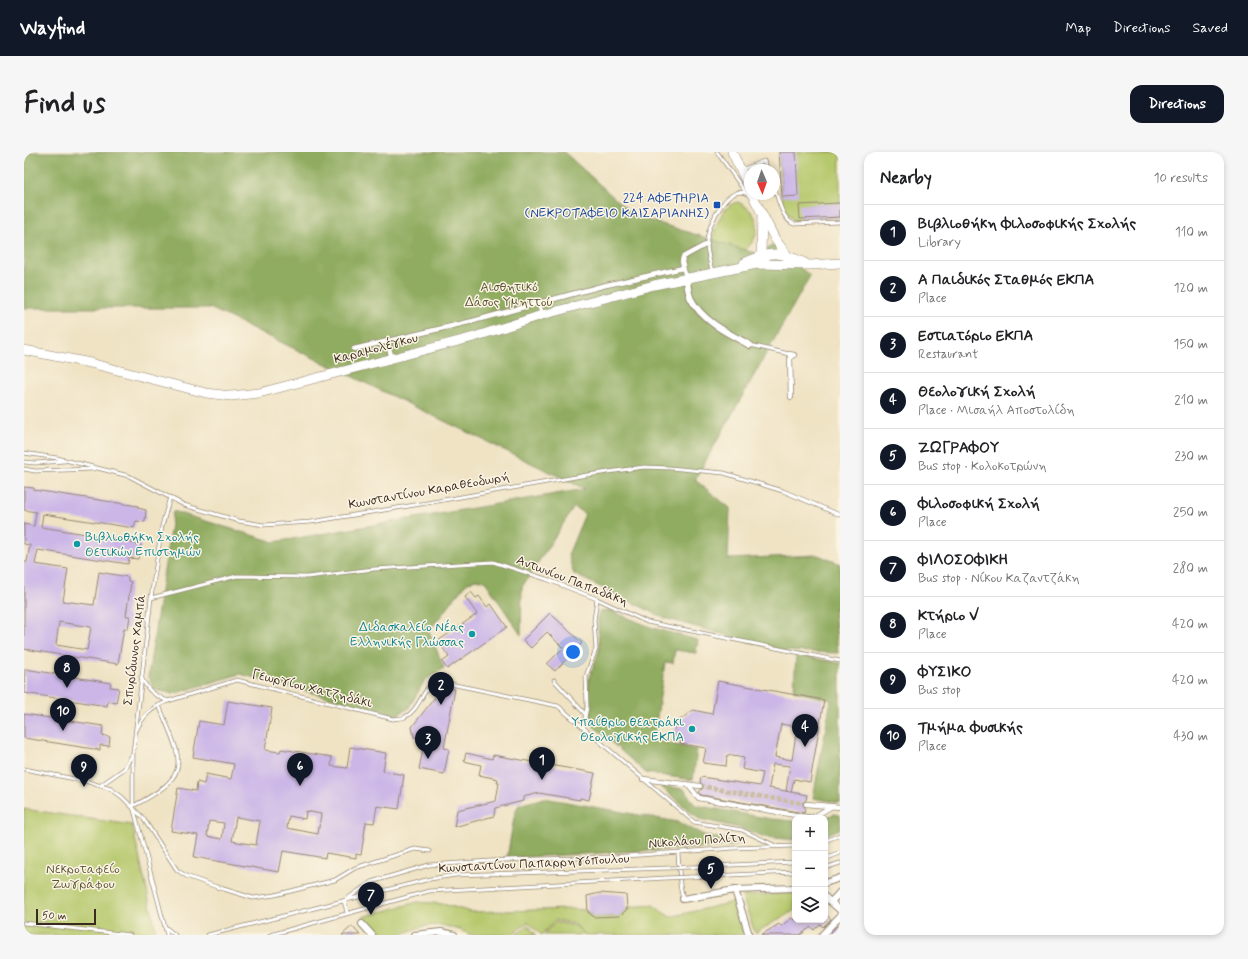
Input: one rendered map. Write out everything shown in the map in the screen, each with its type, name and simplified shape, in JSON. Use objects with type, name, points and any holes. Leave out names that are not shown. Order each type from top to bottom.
[{"type":"main road","points":[[732,152],[744,177]]},
{"type":"main road","points":[[754,200],[775,239],[787,255]]},
{"type":"main road","points":[[762,214],[766,257]]},
{"type":"main road","points":[[766,257],[775,239]]},
{"type":"main road","points":[[766,257],[787,255],[810,265]]},
{"type":"main road","points":[[766,257],[810,265],[840,263]]},
{"type":"main road","name":"Καραμολέγκου","points":[[24,350],[90,363],[206,393],[231,396],[259,393],[474,338],[542,315],[654,285],[731,269],[766,257]]},
{"type":"street","points":[[707,244],[683,257],[683,268],[691,299],[700,312],[713,323],[750,345]]},
{"type":"street","points":[[354,349],[387,342],[602,286],[683,268]]},
{"type":"street","points":[[539,303],[542,315]]},
{"type":"street","points":[[387,342],[392,358]]},
{"type":"street","points":[[789,354],[794,356],[790,357],[791,397]]},
{"type":"street","points":[[643,779],[700,786]]},
{"type":"street","points":[[687,784],[699,798],[812,818],[832,806]]},
{"type":"street","points":[[806,804],[840,807]]},
{"type":"street","points":[[828,882],[840,878]]},
{"type":"street","points":[[683,899],[735,890],[792,888]]},
{"type":"street","points":[[735,890],[749,935]]},
{"type":"street","points":[[831,902],[840,892]]},
{"type":"street","points":[[828,900],[840,910]]},
{"type":"street","points":[[822,935],[840,916]]},
{"type":"street","points":[[362,924],[372,935]]},
{"type":"street","points":[[414,935],[441,932],[454,935]]},
{"type":"lane","points":[[717,152],[744,185]]},
{"type":"lane","points":[[756,164],[764,161],[765,164]]},
{"type":"lane","points":[[713,273],[707,244],[711,222],[726,199],[735,193],[744,194]]},
{"type":"lane","points":[[779,200],[786,218],[790,223],[840,222]]},
{"type":"lane","points":[[750,345],[789,354]]},
{"type":"lane","name":"Κωνσταντίνου Καραθεοδωρή","points":[[24,453],[69,461],[100,470],[129,476],[184,505],[239,520],[264,525],[311,522],[587,475],[644,467],[724,473],[783,492],[840,515]]},
{"type":"lane","points":[[24,462],[35,464],[69,461]]},
{"type":"lane","points":[[24,469],[35,471],[100,470]]},
{"type":"lane","name":"Σπυρίδωνος Χαμπά","points":[[167,935],[133,806],[133,754],[151,598],[162,526],[170,498]]},
{"type":"lane","name":"Αντωνίου Παπαδάκη","points":[[151,598],[192,586],[237,576],[307,577],[374,569],[493,562],[546,579],[597,599],[647,622],[840,661]]},
{"type":"lane","points":[[597,599],[594,620],[596,650],[586,676],[583,728],[694,822],[742,830],[776,846]]},
{"type":"lane","points":[[141,677],[145,686],[152,692],[168,701]]},
{"type":"lane","name":"Γεωργίου Χατζηδάκι","points":[[134,735],[141,720],[150,709],[168,701],[237,680],[392,719],[405,717],[413,710],[430,684],[436,681],[558,706],[583,728]]},
{"type":"lane","points":[[554,680],[585,714]]},
{"type":"lane","points":[[133,806],[162,789],[175,776],[179,767],[178,754],[159,705]]},
{"type":"lane","points":[[102,785],[124,769],[133,754]]},
{"type":"lane","points":[[24,769],[102,785],[117,792],[133,806],[143,818],[177,870],[186,876],[253,898],[275,895],[335,880],[355,868],[415,849],[430,851]]},
{"type":"lane","points":[[828,840],[840,835]]},
{"type":"lane","name":"Νικολάου Πολίτη","points":[[344,901],[371,882],[429,866],[792,846]]},
{"type":"lane","points":[[678,853],[680,885],[683,899]]},
{"type":"lane","points":[[828,858],[840,853]]},
{"type":"lane","name":"Κωνσταντίνου Παπαρρηγόπουλου","points":[[208,935],[414,882],[456,875],[792,862]]},
{"type":"lane","points":[[828,867],[840,864]]},
{"type":"lane","name":"Κωνσταντίνου Παπαρρηγόπουλου","points":[[270,935],[347,912],[429,891],[792,872]]},
{"type":"lane","points":[[344,901],[347,912]]},
{"type":"lane","points":[[24,923],[130,935]]},
{"type":"lane","points":[[165,928],[175,935]]},
{"type":"green space","name":"Αισθητικό Δάσος Υμηττού","points":[[24,152],[564,152],[633,215],[761,255],[773,244],[810,276],[695,480],[730,508],[728,559],[818,555],[840,564],[840,608],[834,609],[838,653],[783,651],[664,618],[574,574],[568,555],[585,514],[574,507],[522,587],[521,635],[485,581],[475,579],[465,585],[429,631],[444,668],[425,680],[408,709],[397,715],[240,674],[173,694],[154,689],[148,677],[173,511],[274,542],[585,489],[210,308],[24,308]]},
{"type":"green space","points":[[779,152],[840,152],[840,217],[794,221],[785,207],[782,198]]},
{"type":"green space","points":[[738,202],[752,212],[757,225],[757,232],[754,239],[750,246],[743,252],[713,240],[720,217],[728,207]]},
{"type":"green space","points":[[609,610],[653,628],[698,640],[696,653],[675,650],[673,663],[665,662],[655,730],[659,741],[697,750],[693,780],[646,773],[591,724],[588,694],[589,678],[599,651],[598,615],[600,611]]},
{"type":"green space","points":[[796,655],[840,663],[840,803],[813,798],[831,700],[794,691]]},
{"type":"green space","points":[[660,786],[684,789],[695,805],[771,819],[792,821],[792,840],[765,837],[740,828],[699,819]]},
{"type":"green space","points":[[544,798],[678,822],[704,835],[741,843],[734,846],[507,858],[515,812],[519,805]]},
{"type":"green space","name":"Νεκροταφείο Ζωγράφου","points":[[24,809],[132,825],[157,935],[24,935]]},
{"type":"green space","points":[[834,814],[840,815],[840,829],[828,834],[828,816]]},
{"type":"green space","points":[[792,893],[792,912],[755,933],[742,896]]},
{"type":"green space","points":[[418,902],[443,904],[471,912],[570,909],[584,910],[595,917],[620,916],[629,907],[653,905],[670,917],[733,902],[744,935],[585,935],[575,924],[555,920],[541,935],[528,922],[511,935],[471,935],[460,930],[441,925],[424,926],[398,935],[377,935],[362,917]]},
{"type":"green space","points":[[555,922],[576,926],[584,935],[543,935]]},
{"type":"green space","points":[[528,925],[536,935],[516,935]]},
{"type":"building","points":[[779,152],[796,152],[798,196],[782,197]]},
{"type":"building","points":[[840,203],[840,217],[800,219],[799,205]]},
{"type":"building","points":[[24,487],[34,488],[34,490],[138,506],[138,508],[146,510],[145,522],[136,521],[134,528],[43,514],[41,527],[131,541],[131,543],[141,545],[138,559],[129,558],[128,564],[38,550],[35,564],[68,569],[63,601],[94,605],[99,572],[128,577],[128,581],[131,582],[126,616],[130,616],[128,629],[124,628],[118,664],[24,649],[24,562],[27,562],[30,545],[24,544],[24,524],[34,526],[36,512],[24,510]],"holes":[[[59,622],[91,627],[87,650],[56,645]]]},
{"type":"building","name":"Διδασκαλείο Νέας Ελληνικής Γλώσσας","points":[[471,592],[476,598],[479,596],[487,607],[491,604],[507,627],[447,669],[442,662],[449,657],[438,641],[477,614],[465,597]]},
{"type":"building","points":[[550,613],[582,643],[555,671],[547,664],[563,648],[547,632],[531,648],[523,640]]},
{"type":"building","points":[[25,669],[111,683],[110,687],[119,688],[116,703],[108,701],[107,706],[24,693]]},
{"type":"building","points":[[718,681],[824,700],[810,782],[794,779],[791,792],[786,791],[790,766],[773,764],[769,788],[807,795],[806,800],[802,803],[805,808],[804,813],[701,795],[699,792],[704,787],[700,782],[701,777],[760,786],[763,773],[742,769],[744,758],[727,755],[726,766],[703,763],[706,748],[680,744],[681,739],[677,739],[674,735],[676,723],[693,710],[712,714]],"holes":[[[781,724],[797,727],[792,760],[775,757]]]},
{"type":"building","points":[[442,688],[455,689],[444,748],[449,749],[444,774],[419,769],[425,739],[414,737],[412,727]]},
{"type":"building","points":[[228,701],[272,708],[265,750],[280,752],[281,749],[332,757],[331,766],[347,768],[350,747],[386,753],[383,771],[404,775],[399,809],[377,806],[374,823],[366,822],[361,855],[356,854],[356,858],[326,853],[325,858],[283,851],[279,872],[194,857],[198,835],[171,831],[178,788],[196,791],[197,782],[204,784],[206,774],[231,779],[234,764],[193,757],[199,721],[224,725]],"holes":[[[306,811],[321,814],[318,834],[287,828],[289,816],[305,819]],[[236,817],[260,821],[256,845],[232,841]],[[209,821],[224,823],[222,839],[207,836]]]},
{"type":"building","points":[[24,714],[103,726],[102,735],[110,737],[109,746],[100,745],[100,750],[24,738]]},
{"type":"building","points":[[466,753],[492,759],[493,755],[595,773],[589,800],[580,798],[580,800],[539,793],[523,797],[523,801],[495,808],[494,816],[454,827],[457,810],[496,801],[499,783],[497,783],[498,779],[479,775],[481,765],[464,761]]},
{"type":"building","points":[[600,893],[626,895],[627,909],[620,916],[594,917],[588,912],[587,896]]},
{"type":"building","points":[[792,918],[792,923],[827,923],[823,927],[820,924],[814,930],[811,927],[800,935],[761,935],[779,924],[781,926]]},
{"type":"building","points":[[838,925],[840,927],[840,935],[832,935],[830,933]]},
{"type":"building","points":[[352,926],[360,935],[342,935]]},
{"type":"tunnel","points":[[700,786],[806,804]]},
{"type":"place","name":"224 ΑΦΕΤΗΡΙΑ (ΝΕΚΡΟΤΑΦΕΙΟ ΚΑΙΣΑΡΙΑΝΗΣ)","points":[[717,205]]},
{"type":"place","name":"Βιβλιοθήκη Σχολής Θετικών Επιστημών","points":[[77,544]]},
{"type":"place","name":"Διδασκαλείο Νέας Ελληνικής Γλώσσας","points":[[472,634]]},
{"type":"place","name":"Κτήριο V","points":[[67,688]]},
{"type":"place","name":"Α Παιδικός Σταθμός ΕΚΠΑ","points":[[441,705]]},
{"type":"place","name":"Υπαίθριο θεατράκι Θεολογικής ΕΚΠΑ","points":[[692,729]]},
{"type":"place","name":"Τμήμα Φυσικής","points":[[63,731]]},
{"type":"place","name":"Θεολογική Σχολή","points":[[805,747]]},
{"type":"place","name":"Εστιατόριο ΕΚΠΑ","points":[[428,759]]},
{"type":"place","name":"Βιβλιοθήκη Φιλοσοφικής Σχολής","points":[[542,780]]},
{"type":"place","name":"Φιλοσοφική Σχολή","points":[[300,786]]},
{"type":"place","name":"ΦΥΣΙΚΟ","points":[[84,787]]},
{"type":"place","name":"ΖΩΓΡΑΦΟΥ","points":[[711,889]]},
{"type":"place","name":"ΦΙΛΟΣΟΦΙΚΗ","points":[[371,915]]}]
